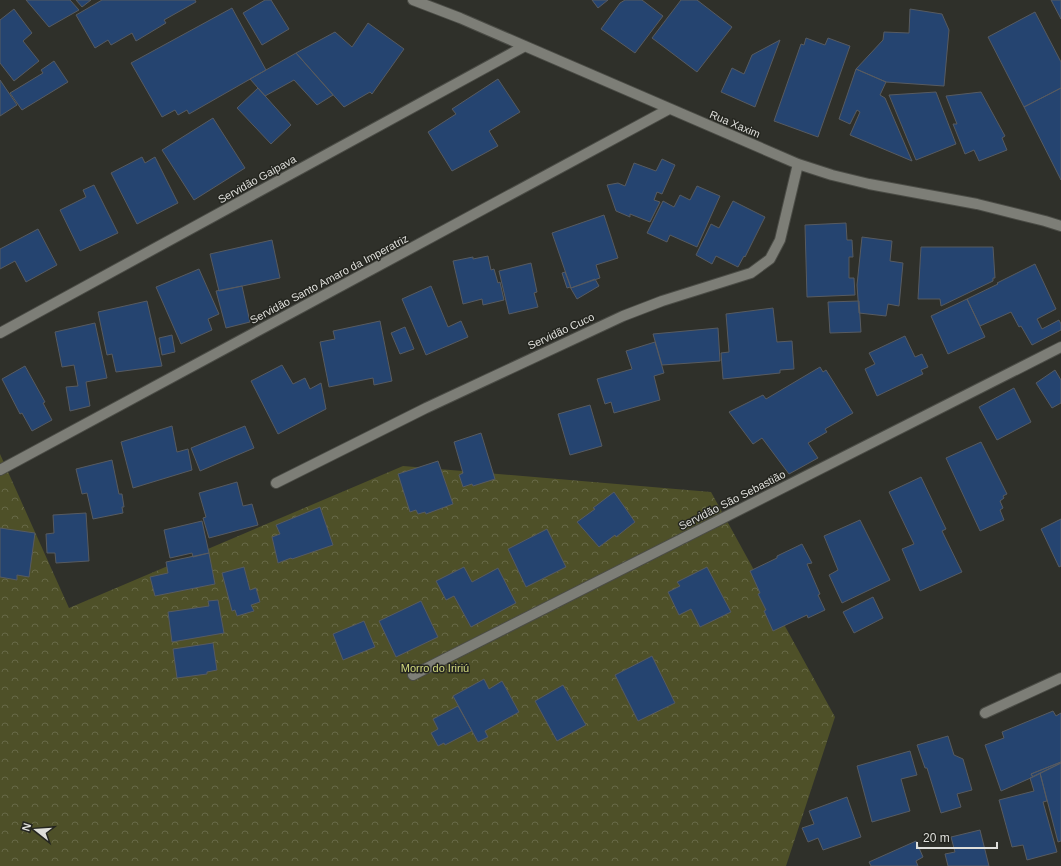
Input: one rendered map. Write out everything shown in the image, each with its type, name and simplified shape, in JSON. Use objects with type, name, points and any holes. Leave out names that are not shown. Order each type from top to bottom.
[{"type":"street","name":"Rua Xaxim","points":[[413,0],[460,18],[798,164],[832,175],[869,184],[978,204],[1061,226]]},
{"type":"street","name":"Servidão Gaipava","points":[[0,333],[525,46]]},
{"type":"street","name":"Servidão Santo Amaro da Imperatriz","points":[[0,470],[669,109]]},
{"type":"street","name":"Servidão Cuco","points":[[276,483],[426,408],[623,316],[662,301],[751,273],[770,259],[780,240],[798,164]]},
{"type":"street","name":"Servidão São Sebastião","points":[[413,675],[1061,347]]},
{"type":"street","points":[[985,713],[1061,678]]},
{"type":"green space","name":"Morro do Iririú","points":[[0,454],[69,608],[403,466],[711,492],[835,717],[786,866],[0,866]]},
{"type":"building","points":[[26,0],[70,0],[79,10],[49,27]]},
{"type":"building","points":[[76,0],[91,0],[82,7]]},
{"type":"building","points":[[102,0],[195,0],[196,2],[164,20],[166,23],[136,41],[132,33],[111,45],[108,40],[95,48],[76,15]]},
{"type":"building","points":[[265,0],[271,0],[289,29],[262,45],[243,13]]},
{"type":"building","points":[[592,0],[608,0],[598,8]]},
{"type":"building","points":[[625,0],[642,0],[663,16],[635,53],[601,29],[620,3]]},
{"type":"building","points":[[681,0],[697,0],[732,27],[697,72],[652,38]]},
{"type":"building","points":[[1051,0],[1061,0],[1061,19]]},
{"type":"building","points":[[232,8],[266,70],[189,114],[187,110],[178,115],[175,110],[162,117],[131,63]]},
{"type":"building","points":[[14,9],[32,33],[23,41],[39,61],[14,81],[0,63],[0,20]]},
{"type":"building","points":[[910,9],[942,14],[949,30],[944,86],[886,82],[856,69],[883,40],[884,32],[909,33]]},
{"type":"building","points":[[1035,12],[1061,62],[1061,88],[1024,107],[988,37]]},
{"type":"building","points":[[368,23],[404,49],[372,94],[370,92],[344,107],[296,53],[335,32],[352,47]]},
{"type":"building","points":[[806,38],[825,45],[828,38],[850,46],[818,137],[774,121],[801,44],[804,45]]},
{"type":"building","points":[[780,40],[755,107],[721,92],[732,68],[744,74],[752,55]]},
{"type":"building","points":[[296,53],[333,95],[317,105],[294,80],[265,96],[250,79]]},
{"type":"building","points":[[54,61],[68,82],[22,110],[10,93],[43,73],[41,70]]},
{"type":"building","points":[[856,69],[886,82],[880,95],[885,98],[912,161],[850,135],[860,112],[857,110],[850,124],[839,119]]},
{"type":"building","points":[[498,79],[520,112],[489,131],[498,146],[452,171],[428,132],[456,114],[452,109]]},
{"type":"building","points":[[0,80],[17,105],[0,116]]},
{"type":"building","points":[[258,88],[291,125],[271,144],[237,108]]},
{"type":"building","points":[[1061,88],[1061,180],[1024,107]]},
{"type":"building","points":[[936,92],[956,144],[916,160],[889,95]]},
{"type":"building","points":[[981,92],[1005,136],[1002,138],[1007,150],[979,161],[974,150],[965,154],[953,124],[957,124],[946,96]]},
{"type":"building","points":[[213,118],[245,168],[194,200],[162,150]]},
{"type":"building","points":[[142,157],[145,163],[155,157],[178,203],[137,224],[111,173]]},
{"type":"building","points":[[662,159],[675,165],[662,194],[657,192],[654,200],[660,202],[650,222],[630,214],[630,217],[616,211],[607,185],[618,183],[625,186],[634,163],[656,171]]},
{"type":"building","points":[[94,185],[118,233],[80,251],[60,210],[86,197],[83,190]]},
{"type":"building","points":[[697,186],[720,196],[697,247],[670,235],[667,242],[647,233],[663,201],[674,207],[680,195],[690,200]]},
{"type":"building","points":[[733,201],[765,217],[745,257],[744,256],[738,267],[716,256],[712,264],[696,255],[711,224],[719,228]]},
{"type":"building","points":[[604,215],[618,258],[596,265],[600,278],[571,288],[552,233]]},
{"type":"building","points":[[846,223],[847,240],[852,240],[853,257],[849,257],[849,278],[854,278],[855,295],[807,297],[805,225]]},
{"type":"building","points":[[38,229],[57,265],[26,282],[15,261],[0,269],[0,249]]},
{"type":"building","points":[[862,237],[892,241],[890,261],[903,263],[899,306],[888,304],[886,316],[859,313],[857,285]]},
{"type":"building","points":[[272,240],[280,278],[219,291],[210,254]]},
{"type":"building","points":[[921,247],[993,247],[995,278],[993,278],[993,281],[941,306],[940,299],[918,299]]},
{"type":"building","points":[[488,256],[491,270],[494,269],[498,283],[500,282],[504,300],[483,305],[482,299],[463,304],[453,261]]},
{"type":"building","points":[[531,263],[537,292],[534,293],[538,307],[509,314],[499,271]]},
{"type":"building","points":[[1035,264],[1056,309],[1037,319],[1042,329],[1059,320],[1061,330],[1032,345],[1021,326],[1019,327],[1011,312],[980,326],[967,299]]},
{"type":"building","points":[[199,269],[219,314],[208,319],[212,330],[181,344],[156,287]]},
{"type":"building","points":[[565,272],[571,288],[595,279],[599,286],[577,299],[570,287],[567,288],[562,273]]},
{"type":"building","points":[[242,286],[250,322],[226,328],[216,291]]},
{"type":"building","points":[[431,286],[448,327],[461,321],[468,337],[426,355],[402,299]]},
{"type":"building","points":[[967,299],[985,337],[948,354],[931,316]]},
{"type":"building","points":[[147,301],[162,366],[116,372],[112,354],[107,355],[98,312]]},
{"type":"building","points":[[859,301],[861,332],[830,333],[828,302]]},
{"type":"building","points":[[773,308],[777,342],[792,341],[794,369],[780,370],[780,373],[723,379],[721,353],[729,352],[726,314]]},
{"type":"building","points":[[380,321],[392,381],[374,385],[373,378],[329,387],[320,342],[335,339],[333,331]]},
{"type":"building","points":[[95,323],[107,378],[86,382],[90,406],[70,411],[66,387],[78,386],[74,365],[62,367],[55,332]]},
{"type":"building","points":[[405,327],[414,349],[400,354],[391,333]]},
{"type":"building","points":[[718,328],[720,361],[662,365],[653,334]]},
{"type":"building","points":[[172,335],[175,352],[162,355],[159,338]]},
{"type":"building","points":[[905,336],[915,357],[922,354],[928,367],[921,370],[923,374],[877,396],[865,369],[875,364],[869,353]]},
{"type":"building","points":[[655,342],[664,373],[654,376],[660,400],[614,413],[611,402],[605,404],[597,379],[632,369],[626,351]]},
{"type":"building","points":[[282,365],[293,384],[305,378],[310,389],[321,383],[326,409],[278,434],[251,381]]},
{"type":"building","points":[[25,366],[45,402],[43,403],[52,420],[32,431],[22,413],[20,414],[2,379]]},
{"type":"building","points":[[820,367],[823,372],[826,370],[853,413],[825,429],[827,432],[808,443],[818,458],[789,474],[762,438],[753,444],[729,412],[763,395],[766,399]]},
{"type":"building","points":[[1055,370],[1061,380],[1061,403],[1052,408],[1036,383]]},
{"type":"building","points":[[1014,388],[1031,422],[997,440],[979,407]]},
{"type":"building","points":[[590,405],[602,446],[570,455],[558,414]]},
{"type":"building","points":[[172,426],[177,452],[188,449],[192,470],[133,488],[121,442]]},
{"type":"building","points":[[245,426],[254,448],[200,471],[191,448]]},
{"type":"building","points":[[481,433],[495,479],[473,486],[472,484],[463,487],[459,475],[463,473],[454,442]]},
{"type":"building","points":[[981,442],[1007,494],[1003,496],[1004,498],[1000,501],[1003,508],[1000,510],[1004,520],[980,531],[946,458]]},
{"type":"building","points":[[112,460],[119,494],[122,494],[124,507],[122,507],[123,513],[93,519],[87,493],[82,494],[76,469]]},
{"type":"building","points":[[438,461],[453,504],[426,514],[425,512],[418,514],[416,510],[410,512],[398,474]]},
{"type":"building","points":[[921,477],[946,529],[942,531],[962,572],[920,591],[902,549],[914,544],[889,492]]},
{"type":"building","points":[[237,482],[243,506],[252,504],[258,525],[209,538],[203,518],[206,517],[199,493]]},
{"type":"building","points":[[614,492],[635,522],[616,537],[615,535],[599,547],[577,522],[595,509],[593,508]]},
{"type":"building","points":[[320,507],[333,545],[278,563],[272,537],[280,534],[276,525]]},
{"type":"building","points":[[86,513],[89,561],[56,563],[55,553],[47,553],[46,534],[54,533],[53,515]]},
{"type":"building","points":[[1061,519],[1061,566],[1059,567],[1041,529]]},
{"type":"building","points":[[860,520],[890,580],[842,603],[829,575],[838,570],[824,536]]},
{"type":"building","points":[[202,521],[209,553],[193,557],[192,553],[170,558],[164,530]]},
{"type":"building","points":[[0,528],[35,533],[29,577],[17,575],[17,580],[0,577]]},
{"type":"building","points":[[547,529],[566,567],[526,587],[508,549]]},
{"type":"building","points":[[802,544],[812,563],[807,564],[825,610],[808,618],[807,615],[773,631],[764,611],[766,610],[758,594],[760,593],[750,571]]},
{"type":"building","points":[[209,553],[215,584],[155,596],[150,577],[168,573],[166,562]]},
{"type":"building","points":[[244,567],[250,590],[256,588],[260,602],[251,605],[254,611],[237,616],[235,610],[232,611],[222,573]]},
{"type":"building","points":[[464,567],[472,582],[498,568],[516,603],[471,627],[454,596],[446,600],[436,581]]},
{"type":"building","points":[[707,567],[731,612],[700,627],[691,609],[679,615],[668,592],[680,586],[677,582]]},
{"type":"building","points":[[873,597],[883,618],[854,633],[843,612]]},
{"type":"building","points":[[218,600],[224,633],[172,642],[168,612],[209,606],[208,601]]},
{"type":"building","points":[[421,601],[438,637],[396,657],[379,621]]},
{"type":"building","points":[[364,621],[375,647],[343,660],[333,634]]},
{"type":"building","points":[[213,643],[217,670],[207,672],[207,674],[177,678],[173,649]]},
{"type":"building","points":[[652,656],[675,703],[638,721],[615,675]]},
{"type":"building","points":[[484,679],[489,689],[502,681],[519,712],[485,731],[488,737],[478,742],[453,696]]},
{"type":"building","points":[[563,685],[586,725],[557,741],[535,701]]},
{"type":"building","points":[[458,706],[472,731],[445,745],[444,743],[438,746],[431,733],[438,729],[433,719]]},
{"type":"building","points":[[1053,711],[1056,716],[1061,713],[1061,762],[1031,774],[1033,777],[1001,791],[985,745],[1004,738],[1002,732]]},
{"type":"building","points":[[948,736],[954,755],[963,759],[972,790],[957,794],[961,807],[941,813],[927,768],[925,768],[917,745]]},
{"type":"building","points":[[910,751],[917,775],[901,779],[910,811],[872,822],[857,766]]},
{"type":"building","points":[[1061,762],[1033,777],[1031,774]]},
{"type":"building","points":[[1061,763],[1061,841],[1058,842],[1040,773]]},
{"type":"building","points":[[1040,773],[1047,801],[1043,802],[1057,852],[1027,860],[1023,845],[1012,847],[999,800],[1034,791],[1030,778]]},
{"type":"building","points":[[847,797],[861,837],[823,850],[818,838],[808,842],[802,828],[814,824],[809,811]]},
{"type":"building","points":[[980,830],[989,866],[948,866],[945,854],[955,852],[951,837]]},
{"type":"building","points":[[916,841],[923,857],[916,861],[918,866],[871,866],[869,862]]}]
